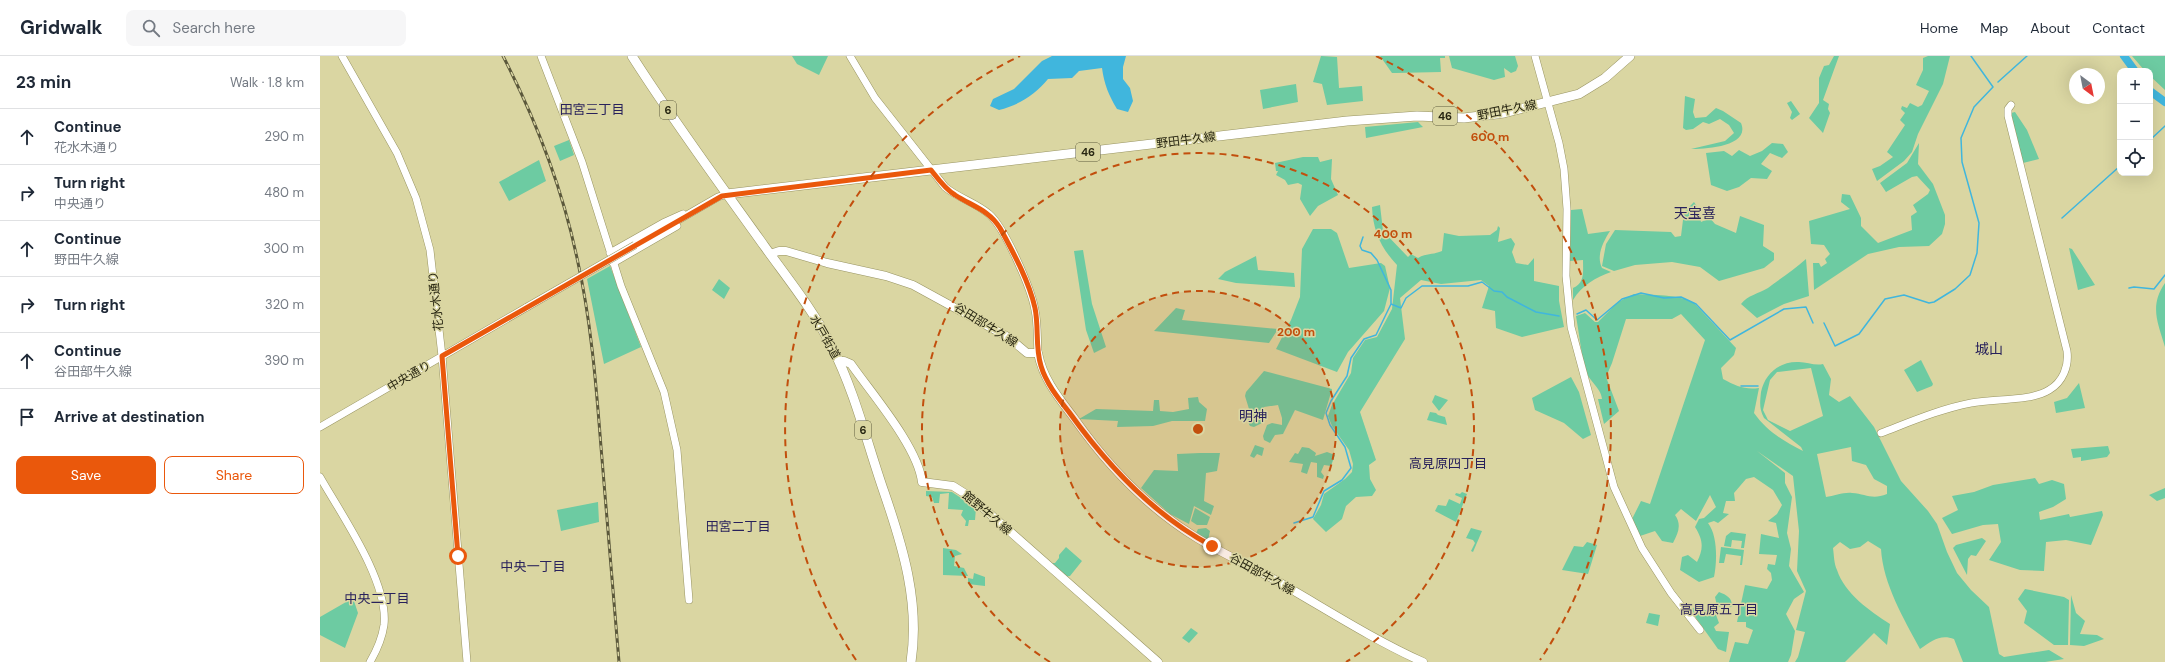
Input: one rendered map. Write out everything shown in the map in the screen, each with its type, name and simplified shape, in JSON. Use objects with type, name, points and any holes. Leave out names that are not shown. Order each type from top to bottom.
[{"type":"main road","name":"水戸街道","points":[[632,56],[817,321],[839,361],[855,403],[906,559],[912,602],[913,633],[911,662]]},
{"type":"main road","name":"野田牛久線","points":[[727,194],[1347,121],[1417,116],[1479,117],[1575,95],[1597,85],[1630,56]]},
{"type":"main road","name":"谷田部牛久線","points":[[770,254],[779,251],[786,251],[913,285],[962,310],[1008,337],[1028,353],[1038,352],[1048,381],[1093,444],[1126,480],[1161,512],[1204,542],[1278,582],[1351,626],[1423,662]]},
{"type":"main road","name":"館野牛久線","points":[[839,361],[844,361],[851,364],[906,442],[916,459],[922,482],[953,486],[972,498],[1158,662]]},
{"type":"street","name":"花水木通り","points":[[342,56],[395,148],[416,198],[428,239],[434,275],[442,356],[467,662]]},
{"type":"street","points":[[541,56],[580,158],[613,264],[636,326],[656,370],[670,413],[677,450],[689,600]]},
{"type":"street","points":[[850,56],[875,98],[950,192],[982,209],[1000,228],[1032,300],[1036,317],[1038,352]]},
{"type":"street","points":[[1535,56],[1559,143],[1566,188],[1566,276],[1569,311],[1582,370],[1614,487],[1642,548],[1671,593],[1700,630]]},
{"type":"street","points":[[1881,433],[1944,410],[1970,403],[2041,394],[2056,384],[2065,370],[2067,351],[2008,116],[2008,109],[2011,105]]},
{"type":"street","name":"中央通り","points":[[320,427],[635,245],[727,194]]},
{"type":"street","points":[[610,253],[681,214],[688,215],[686,220],[669,232],[613,264]]},
{"type":"street","points":[[320,477],[371,568],[384,604],[384,624],[380,643],[370,662]]},
{"type":"green space","points":[[792,56],[828,56],[819,75],[797,64]]},
{"type":"green space","points":[[1321,56],[1337,57],[1339,88],[1362,86],[1363,101],[1327,105],[1322,84],[1313,82]]},
{"type":"green space","points":[[1380,56],[1445,56],[1445,58],[1440,58],[1441,72],[1392,73]]},
{"type":"green space","points":[[1449,56],[1515,56],[1518,66],[1516,71],[1511,73],[1504,68],[1505,77],[1494,80],[1452,68]]},
{"type":"green space","points":[[1834,56],[1839,56],[1823,100],[1829,104],[1828,109],[1830,113],[1823,133],[1809,118],[1819,103],[1819,78],[1824,66],[1829,65]]},
{"type":"green space","points":[[1928,56],[1950,56],[1943,84],[1918,134],[1912,152],[1904,161],[1877,181],[1872,169],[1880,166],[1893,157],[1887,152],[1905,125],[1900,120],[1905,113],[1901,109],[1902,106],[1907,108],[1910,103],[1918,107],[1922,105],[1929,91],[1916,85],[1923,70],[1923,58]]},
{"type":"green space","points":[[2132,56],[2165,56],[2165,90],[2153,79],[2153,68],[2142,68]]},
{"type":"green space","points":[[1296,84],[1298,102],[1263,109],[1260,90]]},
{"type":"green space","points":[[1685,96],[1695,99],[1693,112],[1695,118],[1706,117],[1716,108],[1741,123],[1742,131],[1739,137],[1733,142],[1725,145],[1691,149],[1725,141],[1734,133],[1729,125],[1720,119],[1709,124],[1703,122],[1693,129],[1686,130],[1683,128]]},
{"type":"green space","points":[[1791,101],[1800,114],[1792,120],[1790,118],[1792,112],[1787,103]]},
{"type":"green space","points":[[2015,112],[2027,130],[2039,159],[2023,163],[2011,113]]},
{"type":"green space","points":[[1418,122],[1423,127],[1366,138],[1365,127]]},
{"type":"green space","points":[[569,140],[574,155],[560,161],[554,146]]},
{"type":"green space","points":[[1772,143],[1783,144],[1788,152],[1782,158],[1770,153],[1761,164],[1772,171],[1767,179],[1751,178],[1739,187],[1727,191],[1711,185],[1706,153],[1724,151],[1732,156],[1739,150],[1750,156],[1762,151]]},
{"type":"green space","points":[[1919,143],[1918,164],[1933,184],[1945,215],[1945,224],[1942,234],[1929,246],[1899,247],[1868,254],[1814,290],[1813,263],[1819,263],[1821,267],[1827,263],[1825,259],[1830,254],[1824,245],[1811,244],[1809,221],[1850,209],[1841,202],[1842,194],[1850,195],[1861,218],[1861,226],[1878,243],[1912,230],[1911,216],[1917,212],[1913,205],[1928,194],[1930,190],[1917,176],[1912,177],[1886,192],[1880,183],[1907,163]]},
{"type":"green space","points":[[1303,157],[1318,157],[1320,162],[1332,159],[1331,179],[1338,195],[1318,206],[1310,216],[1300,199],[1302,185],[1298,183],[1288,185],[1285,180],[1276,175],[1278,171],[1276,171],[1275,163]]},
{"type":"green space","points":[[539,160],[546,181],[509,201],[499,182]]},
{"type":"green space","points":[[1694,202],[1698,208],[1701,222],[1710,218],[1715,224],[1736,233],[1740,216],[1764,225],[1763,246],[1774,253],[1774,260],[1764,268],[1719,281],[1700,267],[1672,262],[1635,265],[1614,271],[1602,266],[1606,244],[1615,230],[1671,232],[1675,237],[1681,236],[1684,212]]},
{"type":"green space","points":[[1380,205],[1383,231],[1408,257],[1411,254],[1418,258],[1442,251],[1444,233],[1459,236],[1490,235],[1497,230],[1498,226],[1500,228],[1498,242],[1511,238],[1515,244],[1512,252],[1516,263],[1528,265],[1534,258],[1534,281],[1559,286],[1559,301],[1564,327],[1522,337],[1496,328],[1495,311],[1482,308],[1489,286],[1481,280],[1441,284],[1421,280],[1400,298],[1405,339],[1360,412],[1376,460],[1369,465],[1370,479],[1376,490],[1372,496],[1356,497],[1346,506],[1342,519],[1326,532],[1313,519],[1321,505],[1324,494],[1352,472],[1353,464],[1349,450],[1332,426],[1328,416],[1332,405],[1351,373],[1353,358],[1365,340],[1377,337],[1392,309],[1397,265],[1382,246],[1374,224],[1372,207]]},
{"type":"green space","points":[[1582,209],[1588,234],[1610,231],[1603,244],[1600,254],[1600,263],[1602,268],[1611,272],[1589,283],[1580,290],[1573,300],[1573,288],[1580,283],[1582,277],[1583,260],[1570,261],[1571,210]]},
{"type":"green space","points":[[1313,229],[1331,229],[1337,233],[1349,268],[1381,263],[1385,266],[1390,288],[1384,311],[1348,352],[1337,372],[1276,349],[1291,320],[1300,297],[1302,249]]},
{"type":"green space","points":[[2069,248],[2072,249],[2095,285],[2078,290]]},
{"type":"green space","points":[[1083,250],[1092,304],[1106,347],[1094,353],[1086,330],[1074,251]]},
{"type":"green space","points":[[1256,256],[1258,270],[1294,273],[1295,287],[1236,283],[1218,279],[1225,272]]},
{"type":"green space","points":[[1806,259],[1809,296],[1784,304],[1757,318],[1741,304],[1750,297],[1768,288]]},
{"type":"green space","points":[[610,266],[641,347],[604,364],[587,279]]},
{"type":"green space","points":[[719,279],[730,288],[724,299],[712,290]]},
{"type":"green space","points":[[2165,283],[2165,347],[2156,315],[2156,307],[2160,291]]},
{"type":"green space","points":[[1634,294],[1673,296],[1694,303],[1736,348],[1734,355],[1721,368],[1723,379],[1741,387],[1759,388],[1754,413],[1764,425],[1776,435],[1803,451],[1801,447],[1764,418],[1762,415],[1760,402],[1761,392],[1766,379],[1780,366],[1792,362],[1817,365],[1823,364],[1831,379],[1829,395],[1839,402],[1850,396],[1874,427],[1901,481],[1928,511],[1937,524],[1947,552],[1957,573],[1971,590],[1989,607],[1999,654],[2004,657],[2049,650],[2064,659],[2045,662],[1963,662],[1954,639],[1944,637],[1928,643],[1920,649],[1895,601],[1886,575],[1881,549],[1868,541],[1860,547],[1850,549],[1840,542],[1833,548],[1836,568],[1841,579],[1852,594],[1867,608],[1890,624],[1887,645],[1874,633],[1845,662],[1795,662],[1798,657],[1805,632],[1796,630],[1806,591],[1797,571],[1799,531],[1793,476],[1757,451],[1785,473],[1785,483],[1792,497],[1787,533],[1791,549],[1789,566],[1804,592],[1794,599],[1786,614],[1795,631],[1791,655],[1788,662],[1729,662],[1735,642],[1748,644],[1753,630],[1746,627],[1746,622],[1737,622],[1745,585],[1767,589],[1772,580],[1771,573],[1767,569],[1768,564],[1775,565],[1777,555],[1759,554],[1761,534],[1779,538],[1776,523],[1768,521],[1777,514],[1782,505],[1773,490],[1754,477],[1746,479],[1734,493],[1735,501],[1726,501],[1723,513],[1729,514],[1718,523],[1714,521],[1708,523],[1714,535],[1716,549],[1715,571],[1714,577],[1699,582],[1680,570],[1682,557],[1688,555],[1697,562],[1701,552],[1702,544],[1695,527],[1699,519],[1704,518],[1716,507],[1710,495],[1696,521],[1681,509],[1675,515],[1679,526],[1673,543],[1662,541],[1655,531],[1640,536],[1632,519],[1641,501],[1650,504],[1705,340],[1681,314],[1672,319],[1626,319],[1606,377],[1619,411],[1604,424],[1598,399],[1602,399],[1601,395],[1585,369],[1576,316],[1585,313],[1595,322],[1598,322],[1618,302]],"holes":[[[1811,368],[1823,416],[1790,431],[1768,420],[1763,410],[1770,380],[1777,372]],[[1851,447],[1852,461],[1866,465],[1874,479],[1887,486],[1887,494],[1873,497],[1849,493],[1826,497],[1817,454]]]},
{"type":"green space","points":[[1176,308],[1185,310],[1182,320],[1278,329],[1269,343],[1154,331]]},
{"type":"green space","points":[[1921,360],[1933,384],[1932,386],[1917,392],[1904,370]]},
{"type":"green space","points":[[1264,371],[1332,389],[1323,420],[1295,410],[1283,434],[1275,435],[1270,443],[1264,440],[1263,436],[1267,425],[1272,423],[1282,425],[1282,418],[1278,405],[1264,407],[1259,416],[1262,423],[1254,427],[1250,426],[1244,414],[1249,409],[1245,396],[1246,392]]},
{"type":"green space","points":[[1571,377],[1579,392],[1591,435],[1583,439],[1564,423],[1535,410],[1532,398]]},
{"type":"green space","points":[[2079,383],[2085,408],[2056,413],[2054,402],[2067,398]]},
{"type":"green space","points":[[1435,395],[1448,400],[1439,411],[1432,402]]},
{"type":"green space","points":[[1198,397],[1199,402],[1207,409],[1205,421],[1172,421],[1153,426],[1117,427],[1118,421],[1079,419],[1096,409],[1153,411],[1154,400],[1159,400],[1160,411],[1173,412],[1189,409],[1188,398]]},
{"type":"green space","points":[[1430,412],[1445,417],[1447,425],[1427,420]]},
{"type":"green space","points":[[1255,445],[1264,448],[1262,456],[1257,454],[1254,458],[1250,456]]},
{"type":"green space","points":[[2108,446],[2110,453],[2107,457],[2081,461],[2081,457],[2073,458],[2071,449]]},
{"type":"green space","points":[[1302,447],[1309,448],[1316,453],[1315,456],[1327,452],[1335,455],[1331,466],[1324,465],[1321,472],[1324,476],[1323,479],[1317,477],[1317,463],[1311,462],[1307,474],[1301,472],[1303,464],[1289,462],[1295,453],[1298,454]]},
{"type":"green space","points":[[1220,453],[1217,471],[1206,473],[1204,501],[1214,506],[1211,515],[1194,506],[1189,524],[1170,514],[1141,488],[1154,470],[1178,471],[1177,454]]},
{"type":"green space","points":[[2035,478],[2039,484],[2052,480],[2064,484],[2066,499],[2053,507],[2039,512],[2040,520],[2069,514],[2070,517],[2102,511],[2103,515],[2091,545],[2066,540],[2046,542],[2044,571],[2020,570],[1989,560],[2001,542],[1998,524],[1983,525],[1952,534],[1942,518],[1958,510],[1952,496],[1974,492],[1993,485]]},
{"type":"green space","points":[[2165,488],[2165,498],[2157,501],[2149,495]]},
{"type":"green space","points":[[926,491],[952,492],[976,508],[975,520],[969,520],[968,526],[965,526],[966,521],[961,515],[963,510],[948,509],[949,493],[940,494],[939,503],[934,503],[932,497],[926,496]]},
{"type":"green space","points":[[1462,492],[1467,494],[1456,522],[1435,511],[1438,505],[1446,506],[1449,499],[1460,504],[1462,498],[1455,495],[1456,493],[1460,494]]},
{"type":"green space","points":[[598,502],[599,522],[561,531],[557,510]]},
{"type":"green space","points":[[1195,508],[1210,517],[1207,525],[1197,525],[1191,521]]},
{"type":"green space","points":[[1206,528],[1210,531],[1208,540],[1196,533],[1198,529]]},
{"type":"green space","points":[[1471,528],[1482,531],[1473,552],[1471,551],[1475,543],[1473,540],[1466,538]]},
{"type":"green space","points":[[1731,532],[1746,534],[1744,548],[1741,548],[1742,541],[1732,540],[1731,547],[1724,546],[1726,536]]},
{"type":"green space","points":[[1982,538],[1986,541],[1976,556],[1971,555],[1968,559],[1967,575],[1953,548],[1956,545]]},
{"type":"green space","points":[[1587,542],[1597,545],[1588,574],[1562,570],[1574,546],[1583,547]]},
{"type":"green space","points":[[1066,547],[1082,561],[1070,576],[1063,577],[1050,563],[1055,563],[1059,558],[1059,555]]},
{"type":"green space","points":[[1721,547],[1744,550],[1742,565],[1740,565],[1741,556],[1726,554],[1724,563],[1719,563]]},
{"type":"green space","points":[[943,548],[956,550],[962,554],[955,556],[954,566],[964,568],[968,576],[943,575]]},
{"type":"green space","points":[[974,573],[985,577],[985,586],[968,584],[968,578],[973,579]]},
{"type":"green space","points":[[2025,589],[2064,597],[2069,600],[2068,645],[2054,645],[2024,623],[2027,611],[2018,599]]},
{"type":"green space","points":[[1719,592],[1727,596],[1731,601],[1732,606],[1727,610],[1717,606],[1715,597]]},
{"type":"green space","points":[[2071,595],[2076,613],[2085,621],[2080,634],[2097,635],[2104,639],[2084,646],[2070,645]]},
{"type":"green space","points":[[353,598],[358,613],[345,648],[320,635],[320,617]]},
{"type":"green space","points":[[1696,606],[1716,615],[1719,623],[1714,627],[1716,631],[1729,632],[1726,652],[1718,649],[1696,618],[1692,609]]},
{"type":"green space","points":[[1649,613],[1660,615],[1658,626],[1646,623]]},
{"type":"green space","points":[[1191,628],[1198,633],[1189,643],[1182,638]]},
{"type":"water","points":[[1052,56],[1126,56],[1123,67],[1123,79],[1130,88],[1133,101],[1128,112],[1117,109],[1114,104],[1109,95],[1102,68],[1079,71],[1072,78],[1048,79],[1032,95],[1006,108],[999,110],[990,106],[993,99],[1014,89],[1042,61]]},
{"type":"waterway","points":[[1824,323],[1835,346],[1859,334],[1885,299],[1904,295],[1929,303],[1934,302],[1955,289],[1970,275],[1977,253],[1979,223],[1962,162],[1961,138],[1974,107],[1993,87],[1971,56]]},
{"type":"waterway","points":[[1998,82],[2027,56]]},
{"type":"waterway","points":[[2124,56],[2133,68]]},
{"type":"waterway","points":[[2153,93],[2165,102]]},
{"type":"waterway","points":[[2153,137],[2165,126]]},
{"type":"waterway","points":[[2062,218],[2117,169]]},
{"type":"waterway","points":[[1363,237],[1360,246],[1362,250],[1371,253],[1377,260],[1391,290],[1391,304],[1401,308],[1406,298],[1422,286],[1468,286],[1482,282],[1494,291],[1502,292],[1507,297],[1536,312],[1559,316]]},
{"type":"waterway","points":[[2129,288],[2154,289],[2165,275]]},
{"type":"waterway","points":[[1577,314],[1586,310],[1597,320],[1622,299],[1641,293],[1664,298],[1681,297],[1696,304],[1730,340],[1784,309],[1806,307],[1813,323]]},
{"type":"waterway","points":[[1294,523],[1313,517],[1324,491],[1342,480],[1351,468],[1345,447],[1330,425],[1326,413],[1331,401],[1347,376],[1351,358],[1364,339],[1376,335],[1391,304]]},
{"type":"waterway","points":[[1741,386],[1758,386]]},
{"type":"railway","points":[[503,56],[547,154],[564,205],[582,281],[595,375],[619,662]]},
{"type":"district","name":"田宮三丁目","points":[[592,109]]},
{"type":"district","name":"天宝喜","points":[[1695,213]]},
{"type":"district","name":"城山","points":[[1989,349]]},
{"type":"district","name":"明神","points":[[1253,416]]},
{"type":"district","name":"高見原四丁目","points":[[1448,463]]},
{"type":"district","name":"田宮二丁目","points":[[738,526]]},
{"type":"district","name":"中央一丁目","points":[[533,566]]},
{"type":"district","name":"中央二丁目","points":[[377,598]]},
{"type":"district","name":"高見原五丁目","points":[[1719,609]]},
{"type":"route","points":[[458,556],[442,356],[699,208],[727,194],[931,170],[950,192],[982,209],[997,223],[1000,228],[1028,288],[1035,308],[1038,352],[1040,364],[1045,377],[1075,421],[1101,454],[1142,496],[1178,525],[1212,546]]}]
